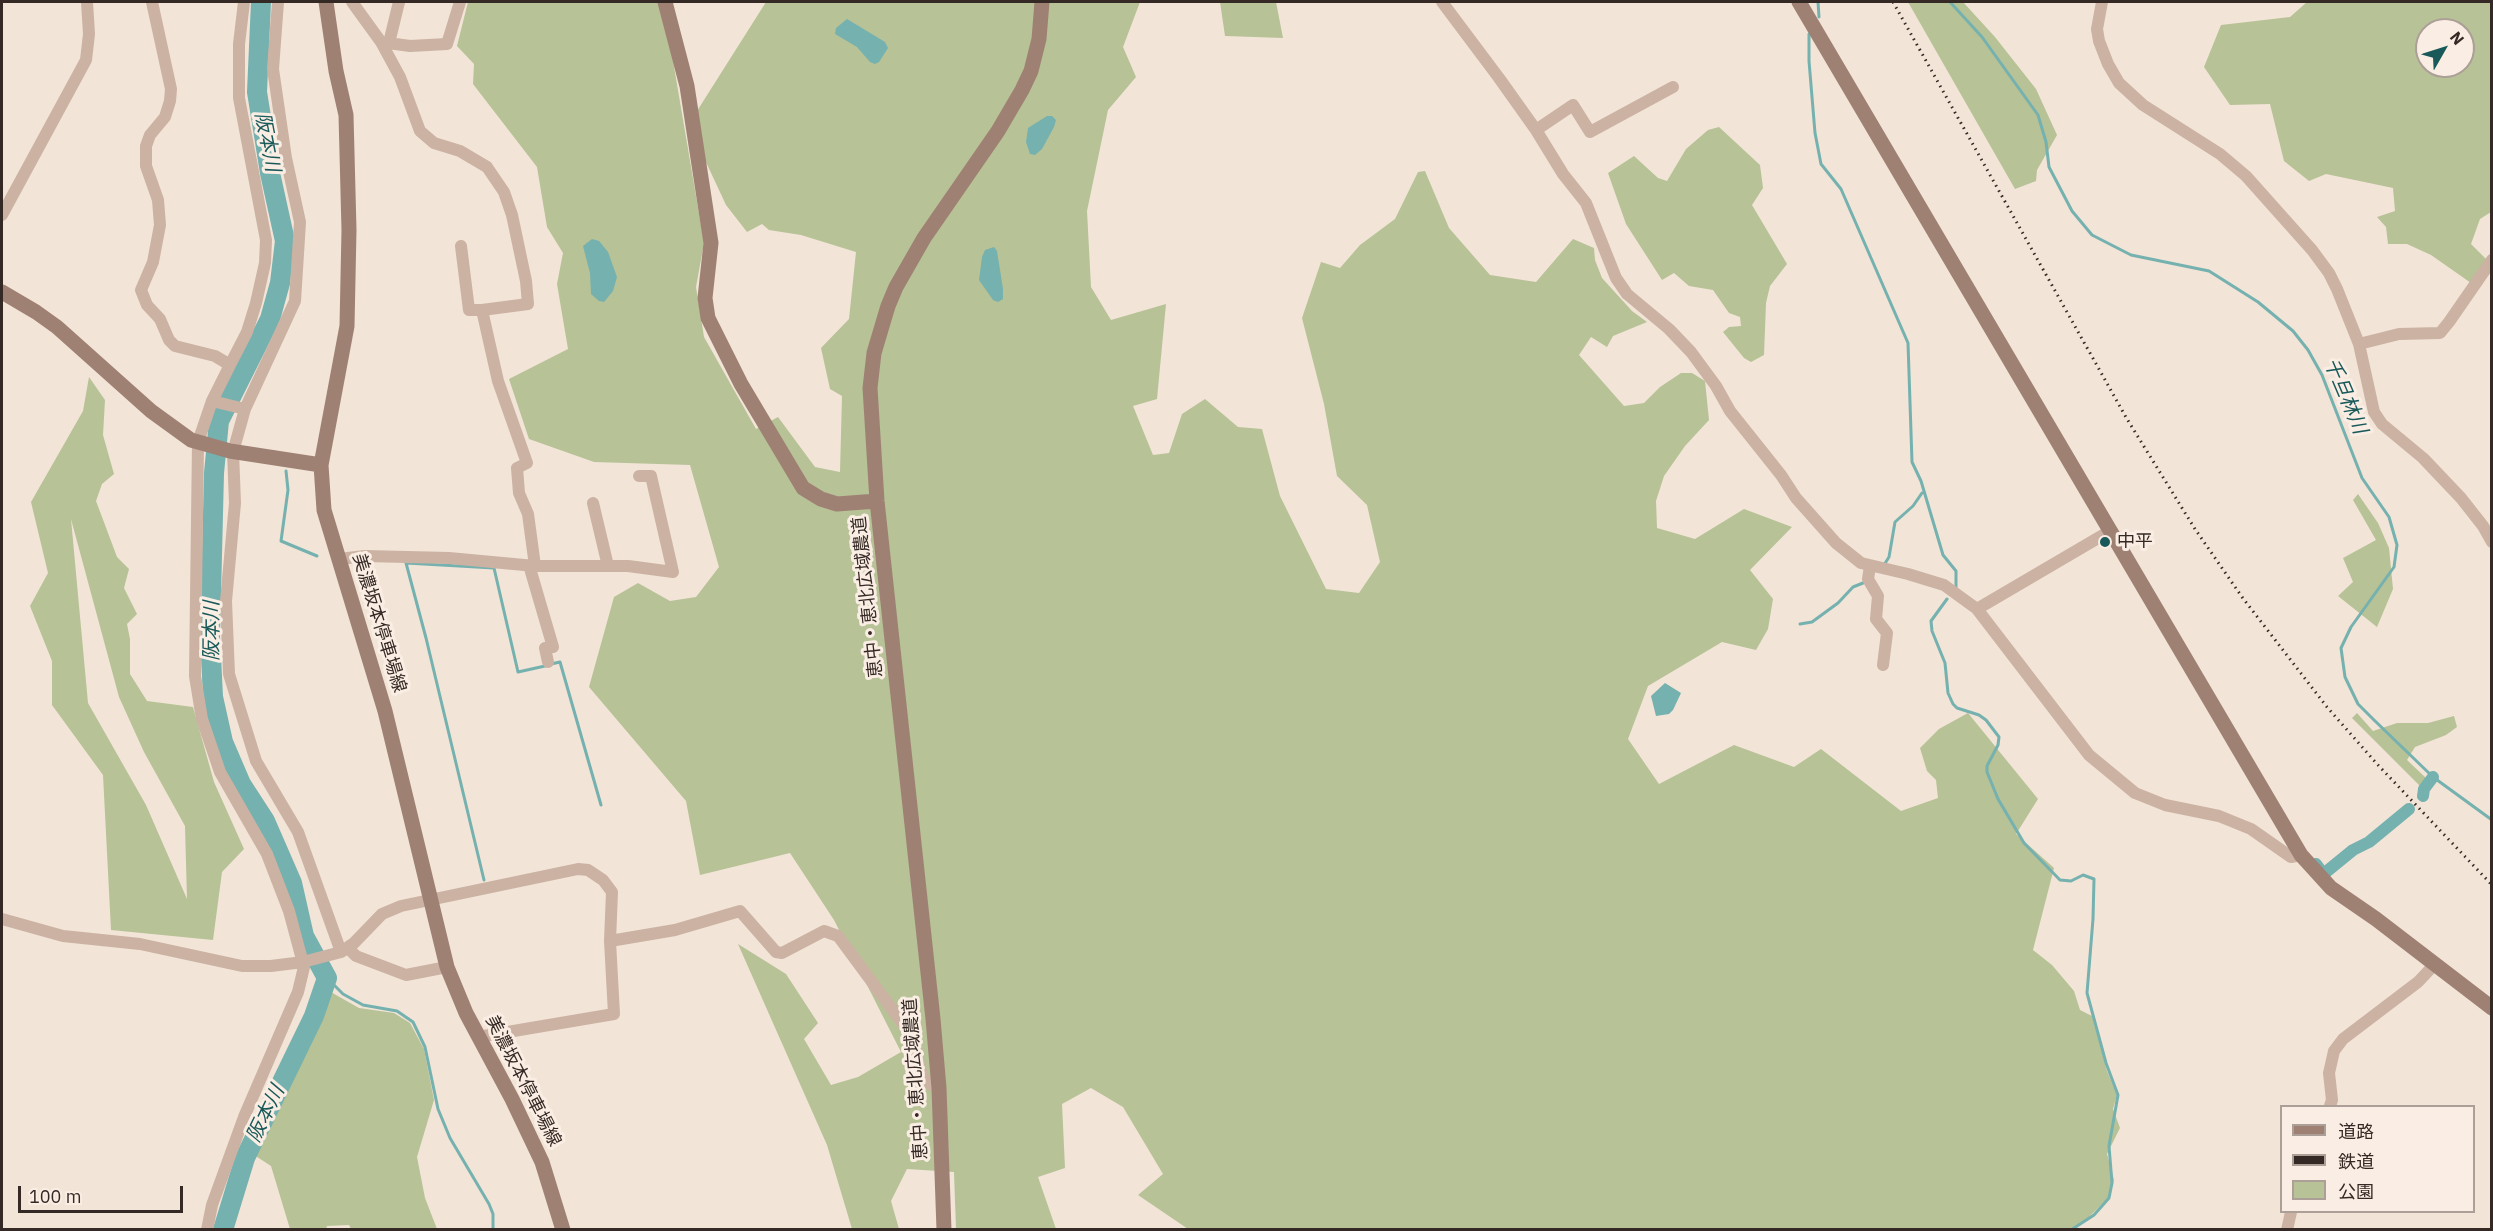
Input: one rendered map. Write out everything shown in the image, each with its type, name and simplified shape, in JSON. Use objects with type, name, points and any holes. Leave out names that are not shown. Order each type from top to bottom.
[{"type":"street","points":[[2,215],[86,60],[89,34],[87,2]]},
{"type":"street","points":[[152,2],[171,89],[169,108],[165,117],[150,135],[144,156],[158,200],[160,225],[153,262],[141,290],[147,305],[160,319],[168,340],[175,346],[215,356],[230,365]]},
{"type":"street","points":[[207,1230],[212,1205],[244,1117],[298,992],[304,967],[290,910],[267,854],[220,772],[202,719],[195,676],[201,443],[212,401],[247,332],[265,263],[266,240],[239,98],[240,44],[244,2]]},
{"type":"street","points":[[278,2],[273,69],[286,158],[300,222],[296,301],[245,409],[231,452],[235,503],[226,601],[229,674],[256,761],[298,832],[344,950],[406,975],[447,967]]},
{"type":"street","name":"美濃坂本停車場線","points":[[326,2],[336,71],[346,115],[349,230],[347,326],[324,438],[321,465],[324,510],[385,711],[447,967],[466,1013],[538,1152],[563,1230]]},
{"type":"street","points":[[352,2],[385,42],[408,93],[420,131],[434,143],[460,151],[488,166],[504,192],[519,242],[528,304],[469,310],[461,246]]},
{"type":"street","points":[[385,42],[399,2]]},
{"type":"street","points":[[385,42],[410,46],[447,44],[460,2]]},
{"type":"street","points":[[666,2],[687,86],[711,243],[705,298],[708,318],[741,384],[803,488],[820,499],[837,504],[877,501]]},
{"type":"street","name":"恵中・恵北広域農道","points":[[944,1230],[939,1088],[877,501],[870,388],[874,353],[896,286],[924,238],[998,130],[1031,71],[1039,39],[1042,2]]},
{"type":"street","points":[[1442,2],[1536,130],[1563,174],[1586,203],[1616,278],[1627,294],[1669,329],[1691,352],[1716,386],[1730,411],[1813,519],[1851,557],[1870,566],[1944,585],[1977,609],[2068,731],[2089,755],[2121,784],[2135,793],[2165,805],[2219,816],[2251,829],[2291,857],[2301,855]]},
{"type":"street","points":[[1799,2],[2301,855],[2331,888],[2376,919],[2492,1008]]},
{"type":"street","points":[[2102,2],[2097,29],[2099,41],[2119,83],[2143,105],[2220,154],[2246,176],[2312,250],[2329,273],[2359,344],[2374,412],[2382,424],[2423,458],[2461,498],[2492,542]]},
{"type":"street","points":[[1536,130],[1573,105],[1590,132],[1673,87]]},
{"type":"street","points":[[2359,344],[2399,334],[2440,333],[2492,260]]},
{"type":"street","points":[[2,292],[57,327],[175,430],[201,443],[231,452],[321,465]]},
{"type":"street","points":[[482,310],[498,381],[526,463],[518,468],[519,494],[528,514],[532,565],[553,647],[545,648],[548,662]]},
{"type":"street","points":[[212,401],[245,409]]},
{"type":"street","points":[[339,559],[365,556],[449,558],[532,565],[608,566],[673,572],[651,476],[639,476]]},
{"type":"street","points":[[593,503],[608,566]]},
{"type":"street","points":[[1977,609],[2110,531]]},
{"type":"street","points":[[1870,566],[1868,579],[1878,596],[1876,619],[1887,633],[1883,665]]},
{"type":"street","points":[[2,919],[63,936],[140,944],[242,966],[271,966],[303,962],[344,950],[382,914],[401,906],[578,869],[588,870],[603,880],[612,892],[610,941],[614,1014],[478,1037]]},
{"type":"street","points":[[610,941],[675,930],[740,912],[776,952],[782,953],[824,931],[838,936],[912,1036],[922,1076],[928,1083],[939,1088]]},
{"type":"street","points":[[2331,1105],[2329,1073],[2334,1051],[2343,1039],[2418,982],[2435,964]]},
{"type":"street","points":[[2287,1230],[2291,1213]]},
{"type":"green space","points":[[468,2],[663,2],[704,243],[696,287],[704,337],[756,429],[778,417],[815,467],[840,472],[842,396],[830,389],[821,348],[849,319],[856,252],[801,235],[769,230],[762,224],[747,232],[726,205],[705,160],[697,111],[766,2],[1140,2],[1123,47],[1136,77],[1108,110],[1087,211],[1091,287],[1111,320],[1166,304],[1157,399],[1133,406],[1153,455],[1169,453],[1182,414],[1205,399],[1238,427],[1262,429],[1280,496],[1326,589],[1359,593],[1380,562],[1367,505],[1337,476],[1324,404],[1302,318],[1321,262],[1340,268],[1360,245],[1395,219],[1418,172],[1425,171],[1449,228],[1490,275],[1536,282],[1573,239],[1594,248],[1595,260],[1602,278],[1632,311],[1647,322],[1613,336],[1607,347],[1591,337],[1579,355],[1624,406],[1644,403],[1660,387],[1681,373],[1692,373],[1705,381],[1709,420],[1685,446],[1664,476],[1656,501],[1657,528],[1695,539],[1744,509],[1792,527],[1750,570],[1773,599],[1768,629],[1756,650],[1722,642],[1648,686],[1628,739],[1659,784],[1734,745],[1794,767],[1821,749],[1901,811],[1938,798],[1936,780],[1927,771],[1920,748],[1939,729],[1968,713],[2038,799],[2016,834],[2054,868],[2033,950],[2052,965],[2074,991],[2080,1010],[2092,1016],[2107,1071],[2117,1095],[2113,1109],[2120,1128],[2107,1154],[2114,1180],[2109,1197],[2073,1230],[1188,1229],[1138,1195],[1163,1174],[1123,1107],[1091,1088],[1062,1104],[1065,1168],[1038,1177],[1056,1229],[956,1229],[954,1172],[907,1169],[891,1201],[899,1229],[852,1229],[827,1145],[738,944],[786,974],[818,1023],[804,1039],[831,1085],[858,1077],[901,1052],[834,920],[790,853],[700,875],[686,801],[589,687],[614,597],[638,583],[670,601],[696,597],[719,567],[690,465],[594,462],[529,439],[509,379],[568,349],[557,284],[563,253],[547,227],[537,167],[473,84],[474,64],[457,46]]},
{"type":"green space","points":[[1220,2],[1276,2],[1283,38],[1225,36]]},
{"type":"green space","points":[[1908,2],[1963,2],[1995,37],[2036,89],[2057,135],[2037,170],[2036,181],[2015,189]]},
{"type":"green space","points":[[2307,2],[2491,2],[2491,212],[2480,219],[2471,244],[2487,260],[2471,283],[2431,255],[2407,244],[2388,244],[2386,227],[2377,217],[2395,211],[2393,188],[2326,174],[2309,181],[2284,161],[2270,104],[2230,105],[2204,67],[2221,25],[2290,17]]},
{"type":"green space","points":[[1719,127],[1760,165],[1763,188],[1752,205],[1787,264],[1770,286],[1766,303],[1764,355],[1751,362],[1744,358],[1723,332],[1729,327],[1741,326],[1740,317],[1729,313],[1713,290],[1689,286],[1674,273],[1662,280],[1626,224],[1608,173],[1634,156],[1658,178],[1667,181],[1686,149],[1708,130]]},
{"type":"green space","points":[[89,377],[105,400],[103,435],[114,474],[102,484],[96,501],[117,557],[129,569],[124,588],[137,614],[127,624],[130,639],[130,674],[147,701],[193,707],[214,782],[244,849],[222,872],[213,940],[111,930],[103,775],[52,705],[52,661],[30,606],[48,573],[31,502],[83,411]],"holes":[[[71,519],[119,697],[144,752],[185,826],[187,899],[146,805],[88,703]]]},
{"type":"green space","points":[[2358,494],[2378,523],[2389,548],[2393,589],[2377,627],[2338,596],[2353,582],[2343,558],[2376,540],[2353,500]]},
{"type":"green space","points":[[2357,713],[2373,731],[2397,723],[2428,723],[2454,716],[2457,727],[2446,735],[2415,747],[2407,760],[2426,778],[2420,786],[2352,718]]},
{"type":"green space","points":[[329,991],[359,1008],[394,1013],[410,1023],[424,1049],[434,1100],[417,1157],[425,1198],[437,1229],[351,1229],[349,1225],[327,1226],[326,1229],[290,1229],[271,1166],[251,1153]]},
{"type":"water","points":[[847,19],[885,42],[888,48],[879,62],[875,64],[870,62],[857,47],[835,34],[836,28]]},
{"type":"water","points":[[1047,116],[1052,116],[1056,120],[1054,127],[1042,149],[1035,155],[1030,154],[1026,142],[1028,128]]},
{"type":"water","points":[[592,239],[599,241],[608,252],[617,277],[613,291],[604,302],[591,294],[590,273],[583,246]]},
{"type":"water","points":[[994,247],[997,251],[1003,289],[1003,299],[998,302],[993,300],[979,280],[985,250]]},
{"type":"water","points":[[1665,683],[1681,693],[1669,714],[1656,716],[1651,696]]},
{"type":"waterway","name":"阪本川","points":[[223,1230],[245,1158],[314,1016],[327,978],[304,936],[292,883],[265,821],[241,784],[223,742],[213,697],[210,636],[214,473],[219,421],[270,319],[280,283],[285,241],[270,173],[257,92],[261,2]]},
{"type":"waterway","points":[[1818,2],[1819,17]]},
{"type":"waterway","name":"千旦林川","points":[[1950,2],[1982,37],[2038,115],[2046,142],[2049,167],[2072,211],[2092,235],[2131,255],[2209,271],[2258,302],[2293,331],[2308,350],[2322,375],[2362,478],[2389,517],[2397,545],[2394,567],[2351,627],[2341,648],[2345,677],[2358,704],[2374,720],[2433,777],[2492,820]]},
{"type":"waterway","points":[[1809,34],[1815,133],[1821,164],[1841,189],[1908,343],[1912,462],[1921,481],[1943,555],[1956,571],[1956,587]]},
{"type":"waterway","points":[[286,471],[288,490],[281,541],[317,556]]},
{"type":"waterway","points":[[1884,565],[1889,557],[1895,522],[1913,506],[1922,493]]},
{"type":"waterway","points":[[484,880],[406,563],[494,568],[518,672],[545,666]]},
{"type":"waterway","points":[[1800,624],[1812,622],[1838,603],[1853,587],[1863,583]]},
{"type":"waterway","points":[[1947,599],[1931,621],[1932,631],[1945,663],[1948,693],[1953,704],[1957,708],[1979,715],[1986,720],[1999,737],[1998,745],[1987,766],[1987,772],[1998,799],[2024,843],[2060,880],[2071,881],[2083,875],[2094,879],[2087,993],[2106,1063],[2118,1095],[2109,1146],[2112,1183],[2109,1198],[2094,1215],[2071,1230]]},
{"type":"waterway","points":[[551,664],[560,662],[601,805]]},
{"type":"waterway","points":[[2423,796],[2424,789],[2433,777]]},
{"type":"waterway","points":[[2316,864],[2322,872],[2326,872],[2353,850],[2369,842],[2409,809]]},
{"type":"waterway","points":[[327,978],[343,994],[363,1005],[397,1011],[413,1022],[425,1047],[438,1109],[450,1138],[489,1204],[493,1214],[493,1230]]},
{"type":"railway","points":[[1893,2],[2127,419],[2195,529],[2242,597],[2327,707],[2377,764],[2492,885]]},
{"type":"place","name":"中平","points":[[2105,542]]}]
